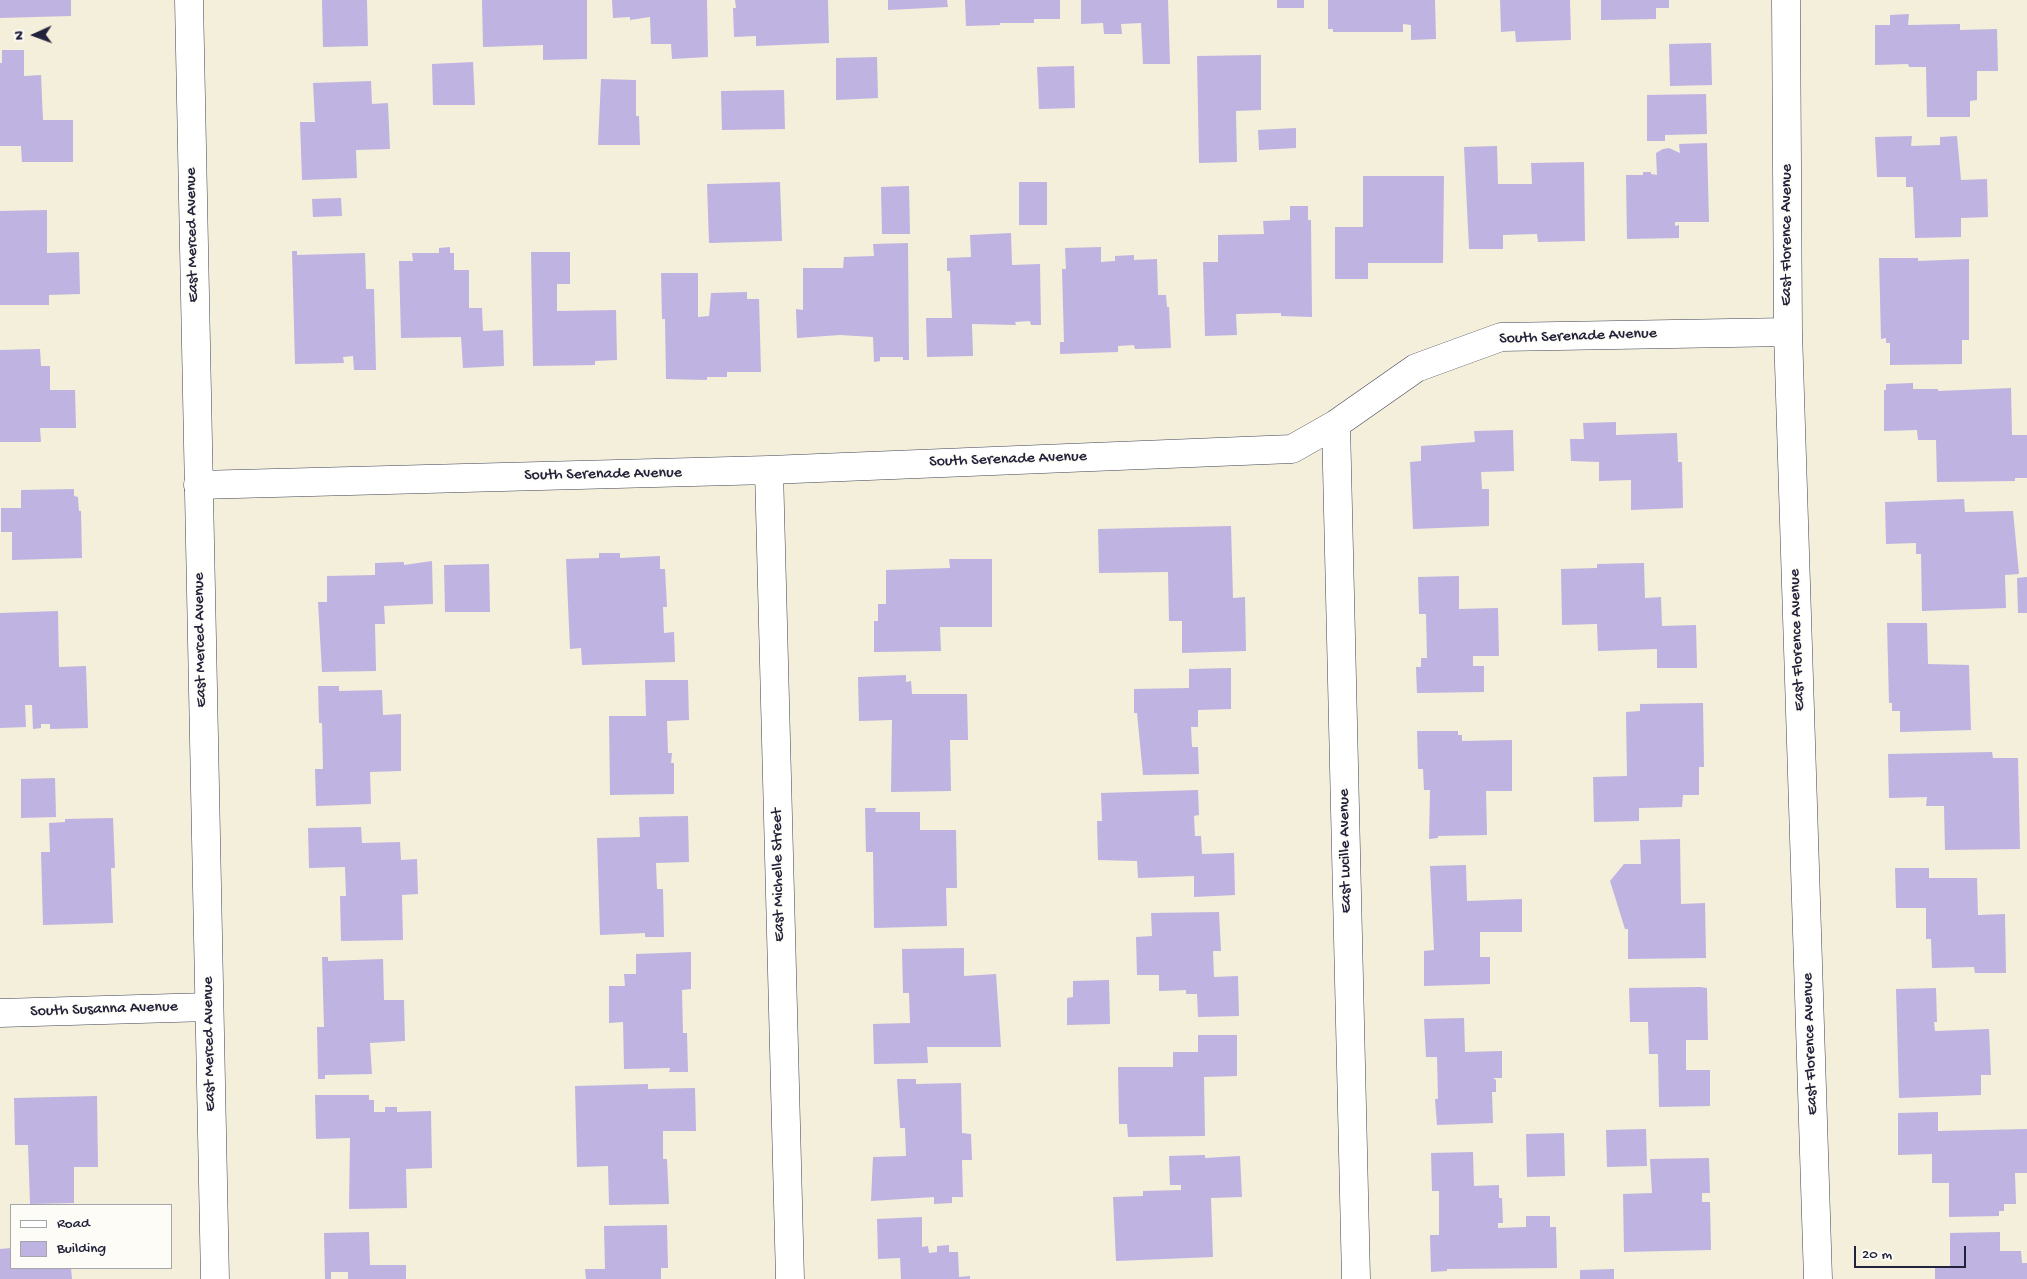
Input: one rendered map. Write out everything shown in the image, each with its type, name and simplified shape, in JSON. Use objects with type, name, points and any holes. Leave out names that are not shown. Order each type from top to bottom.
[{"type":"street","name":"East Merced Avenue","points":[[189,0],[215,1279]]},
{"type":"street","name":"East Florence Avenue","points":[[1786,0],[1788,332],[1818,1279]]},
{"type":"street","name":"South Serenade Avenue","points":[[198,485],[769,470],[1292,448],[1336,424],[1416,368],[1501,337],[1788,332]]},
{"type":"street","name":"East Lucille Avenue","points":[[1336,424],[1356,1279]]},
{"type":"street","name":"East Michelle Street","points":[[769,470],[790,1279]]},
{"type":"street","name":"South Susanna Avenue","points":[[0,1013],[209,1007]]},
{"type":"building","points":[[0,0],[71,0],[71,16],[0,18]]},
{"type":"building","points":[[322,0],[367,0],[368,46],[323,47]]},
{"type":"building","points":[[482,0],[587,0],[587,59],[543,60],[543,45],[483,47]]},
{"type":"building","points":[[612,0],[707,0],[708,57],[672,59],[671,44],[651,44],[650,17],[630,20],[630,17],[613,18]]},
{"type":"building","points":[[735,0],[828,0],[829,43],[756,46],[756,36],[734,37],[733,8],[736,8]]},
{"type":"building","points":[[888,0],[947,0],[948,7],[888,10]]},
{"type":"building","points":[[965,0],[1060,0],[1060,19],[1034,19],[1034,23],[966,26]]},
{"type":"building","points":[[1081,0],[1168,0],[1170,64],[1143,64],[1141,23],[1121,24],[1122,34],[1104,34],[1103,23],[1081,24]]},
{"type":"building","points":[[1277,0],[1304,0],[1304,8],[1277,8]]},
{"type":"building","points":[[1328,0],[1435,0],[1436,39],[1411,40],[1411,25],[1403,24],[1403,32],[1333,32],[1333,29],[1328,29]]},
{"type":"building","points":[[1500,0],[1570,0],[1571,40],[1516,42],[1515,31],[1501,32]]},
{"type":"building","points":[[1601,0],[1669,0],[1669,8],[1656,8],[1656,19],[1601,20]]},
{"type":"building","points":[[1909,14],[1908,25],[1960,24],[1960,30],[1997,29],[1998,71],[1977,71],[1977,100],[1970,101],[1970,117],[1927,117],[1926,67],[1909,67],[1908,64],[1875,65],[1875,25],[1890,25],[1890,15]]},
{"type":"building","points":[[1711,43],[1712,85],[1670,86],[1669,44]]},
{"type":"building","points":[[2,50],[24,50],[24,76],[41,75],[43,120],[73,120],[73,162],[22,162],[21,146],[0,146],[0,63],[2,63]]},
{"type":"building","points":[[1261,55],[1261,110],[1236,111],[1237,162],[1199,163],[1197,56]]},
{"type":"building","points":[[877,57],[878,98],[836,100],[836,58]]},
{"type":"building","points":[[473,62],[475,105],[433,105],[432,64]]},
{"type":"building","points":[[1074,66],[1075,108],[1039,109],[1037,67]]},
{"type":"building","points":[[601,79],[636,80],[636,116],[639,116],[640,145],[598,145]]},
{"type":"building","points":[[371,81],[372,104],[388,103],[390,149],[356,150],[357,178],[302,180],[300,122],[315,122],[313,83]]},
{"type":"building","points":[[784,90],[785,129],[722,130],[721,91]]},
{"type":"building","points":[[1706,94],[1707,134],[1665,135],[1665,141],[1647,141],[1647,95]]},
{"type":"building","points":[[1296,128],[1296,148],[1259,150],[1258,130]]},
{"type":"building","points":[[1912,136],[1911,146],[1940,145],[1940,137],[1957,136],[1961,180],[1987,179],[1988,217],[1961,218],[1961,237],[1915,238],[1913,187],[1906,187],[1906,177],[1877,177],[1875,137]]},
{"type":"building","points":[[1707,143],[1709,222],[1675,222],[1675,226],[1679,225],[1679,238],[1627,239],[1626,175],[1643,175],[1643,172],[1651,172],[1651,174],[1657,175],[1656,153],[1669,148],[1680,153],[1679,144]]},
{"type":"building","points":[[1497,146],[1498,184],[1532,184],[1531,163],[1584,162],[1585,241],[1538,242],[1537,234],[1503,235],[1503,249],[1469,249],[1464,147]]},
{"type":"building","points":[[1363,176],[1444,176],[1443,263],[1368,263],[1368,279],[1335,279],[1335,227],[1363,227]]},
{"type":"building","points":[[780,182],[782,241],[709,243],[707,184]]},
{"type":"building","points":[[1019,182],[1047,182],[1047,225],[1019,225]]},
{"type":"building","points":[[909,186],[910,234],[882,234],[881,187]]},
{"type":"building","points":[[341,198],[342,216],[313,217],[312,199]]},
{"type":"building","points":[[1290,206],[1308,206],[1308,220],[1311,220],[1312,317],[1281,316],[1281,313],[1236,314],[1237,335],[1205,336],[1203,262],[1218,262],[1218,235],[1264,234],[1263,221],[1290,220]]},
{"type":"building","points":[[47,210],[47,253],[79,252],[80,294],[49,295],[49,305],[0,305],[0,211]]},
{"type":"building","points":[[1011,233],[1012,265],[1040,264],[1041,325],[1031,325],[1030,321],[1015,322],[1016,325],[972,324],[973,356],[927,357],[926,318],[952,318],[950,271],[947,271],[947,258],[971,257],[970,235]]},
{"type":"building","points":[[908,243],[909,360],[903,360],[903,357],[880,357],[880,361],[874,362],[873,337],[840,335],[797,338],[796,309],[803,310],[803,268],[843,268],[844,257],[874,256],[873,244]]},
{"type":"building","points":[[450,247],[450,253],[454,253],[454,270],[469,270],[469,308],[482,308],[483,331],[503,330],[504,366],[463,368],[461,337],[401,338],[399,261],[413,261],[412,253],[439,253],[439,248]]},
{"type":"building","points":[[1101,247],[1101,262],[1115,261],[1115,256],[1134,255],[1134,260],[1157,259],[1158,295],[1166,295],[1167,307],[1169,307],[1171,348],[1135,349],[1134,345],[1118,346],[1118,352],[1060,354],[1060,342],[1064,342],[1062,269],[1066,269],[1065,248]]},
{"type":"building","points":[[292,251],[297,251],[297,255],[365,253],[366,289],[374,289],[376,370],[354,370],[353,356],[343,357],[344,363],[295,364]]},
{"type":"building","points":[[531,252],[570,252],[570,284],[557,284],[557,311],[616,310],[617,360],[595,361],[595,365],[533,366]]},
{"type":"building","points":[[1879,258],[1918,258],[1918,261],[1969,259],[1969,340],[1962,340],[1962,364],[1890,365],[1890,343],[1886,343],[1886,338],[1881,339]]},
{"type":"building","points":[[661,273],[698,273],[698,317],[709,316],[711,293],[747,292],[747,299],[759,299],[761,372],[727,372],[727,377],[707,377],[707,380],[666,379],[665,319],[662,319]]},
{"type":"building","points":[[40,349],[41,366],[50,366],[50,390],[75,390],[76,428],[40,428],[41,442],[0,442],[0,350]]},
{"type":"building","points":[[1913,383],[1913,389],[1938,389],[1938,391],[2011,388],[2012,435],[2027,435],[2027,478],[2015,478],[2015,481],[1937,482],[1936,440],[1918,440],[1917,430],[1884,431],[1884,390],[1886,390],[1886,384]]},
{"type":"building","points":[[1616,422],[1616,435],[1677,433],[1678,462],[1682,462],[1683,508],[1631,510],[1631,480],[1599,481],[1599,462],[1571,461],[1570,439],[1584,439],[1583,423]]},
{"type":"building","points":[[1513,430],[1514,471],[1481,472],[1482,489],[1489,489],[1489,526],[1413,529],[1410,462],[1421,461],[1421,446],[1475,442],[1474,431]]},
{"type":"building","points":[[74,489],[74,496],[78,497],[79,511],[81,511],[82,558],[12,560],[12,532],[1,532],[1,508],[21,508],[21,490]]},
{"type":"building","points":[[1964,499],[1965,512],[2013,511],[2019,574],[2005,575],[2006,608],[1922,611],[1921,554],[1916,554],[1916,543],[1886,544],[1885,502]]},
{"type":"building","points":[[1231,526],[1233,598],[1245,597],[1246,651],[1182,653],[1182,621],[1169,621],[1168,572],[1099,573],[1098,529]]},
{"type":"building","points":[[599,553],[620,553],[620,558],[660,556],[660,569],[665,569],[667,607],[663,607],[664,633],[674,632],[675,662],[582,665],[581,648],[570,649],[566,559],[599,558]]},
{"type":"building","points":[[949,559],[992,559],[992,627],[940,627],[941,651],[874,652],[874,621],[878,621],[878,604],[886,604],[886,570],[950,568]]},
{"type":"building","points":[[432,561],[433,604],[384,606],[385,624],[375,624],[376,671],[322,672],[318,602],[327,602],[327,576],[375,575],[375,563],[404,562],[404,565]]},
{"type":"building","points":[[1644,563],[1645,598],[1661,597],[1662,626],[1696,625],[1697,668],[1657,668],[1657,649],[1598,651],[1597,624],[1562,625],[1561,569],[1597,568],[1597,564]]},
{"type":"building","points":[[489,564],[490,612],[445,612],[444,565]]},
{"type":"building","points":[[1459,576],[1459,609],[1498,608],[1499,656],[1473,656],[1473,666],[1484,666],[1484,692],[1417,693],[1416,667],[1421,667],[1421,658],[1427,658],[1426,614],[1419,614],[1418,577]]},
{"type":"building","points":[[2027,577],[2027,613],[2018,613],[2017,578]]},
{"type":"building","points":[[58,611],[59,667],[86,666],[88,728],[50,729],[50,724],[41,724],[41,728],[33,729],[32,705],[25,705],[26,727],[0,728],[0,613]]},
{"type":"building","points":[[1887,623],[1927,623],[1928,664],[1969,665],[1971,730],[1900,732],[1900,711],[1892,711],[1892,703],[1889,703]]},
{"type":"building","points":[[1231,668],[1231,709],[1198,710],[1198,727],[1191,727],[1192,747],[1198,747],[1199,774],[1143,775],[1137,713],[1134,713],[1134,689],[1189,688],[1189,669]]},
{"type":"building","points":[[906,675],[906,682],[911,681],[912,694],[967,694],[968,740],[950,740],[951,791],[891,792],[892,720],[859,721],[858,677]]},
{"type":"building","points":[[645,680],[688,680],[689,720],[667,721],[668,753],[672,753],[671,763],[674,763],[674,794],[610,795],[609,716],[646,716]]},
{"type":"building","points":[[318,686],[339,686],[339,691],[382,690],[383,715],[401,714],[401,771],[370,772],[371,804],[316,806],[315,769],[323,769],[322,723],[319,723]]},
{"type":"building","points":[[1703,703],[1704,767],[1699,767],[1699,795],[1683,795],[1682,807],[1639,808],[1639,821],[1594,822],[1593,777],[1627,776],[1626,712],[1640,711],[1640,704]]},
{"type":"building","points":[[1417,731],[1458,731],[1458,735],[1462,735],[1462,741],[1512,740],[1512,791],[1486,791],[1487,835],[1438,836],[1438,838],[1429,839],[1430,790],[1424,790],[1423,769],[1418,769]]},
{"type":"building","points":[[1992,752],[1993,758],[2018,758],[2020,849],[1945,850],[1944,806],[1926,806],[1927,797],[1889,798],[1888,754]]},
{"type":"building","points":[[55,778],[56,817],[21,818],[21,779]]},
{"type":"building","points":[[1198,790],[1199,815],[1194,816],[1195,836],[1201,836],[1202,854],[1234,853],[1235,895],[1194,897],[1194,876],[1138,878],[1137,861],[1098,860],[1097,821],[1102,821],[1101,793]]},
{"type":"building","points":[[865,808],[876,808],[875,812],[920,812],[920,830],[956,830],[957,888],[946,888],[947,926],[874,928],[873,852],[866,852]]},
{"type":"building","points":[[688,816],[689,862],[656,863],[657,889],[663,889],[664,937],[645,937],[645,933],[600,935],[597,838],[640,837],[639,817]]},
{"type":"building","points":[[113,818],[115,868],[111,868],[113,923],[43,925],[41,852],[50,852],[49,823],[65,822],[65,819]]},
{"type":"building","points":[[361,827],[362,843],[400,842],[401,860],[417,859],[418,894],[402,895],[403,940],[341,941],[340,896],[346,896],[345,867],[309,868],[308,828]]},
{"type":"building","points":[[1680,839],[1681,904],[1705,903],[1706,958],[1628,959],[1628,929],[1625,929],[1610,881],[1624,864],[1641,864],[1640,840]]},
{"type":"building","points":[[1466,865],[1467,901],[1522,899],[1522,932],[1480,932],[1480,957],[1490,957],[1490,984],[1424,986],[1424,951],[1434,950],[1430,866]]},
{"type":"building","points":[[1895,868],[1929,868],[1929,878],[1977,878],[1978,915],[2005,914],[2006,973],[1975,973],[1974,967],[1932,968],[1931,939],[1926,939],[1926,908],[1896,908]]},
{"type":"building","points":[[1219,912],[1221,951],[1213,951],[1214,977],[1238,976],[1239,1016],[1198,1017],[1197,994],[1186,994],[1186,990],[1159,991],[1159,975],[1137,975],[1136,937],[1152,936],[1151,913]]},
{"type":"building","points":[[964,948],[964,976],[996,974],[1001,1047],[927,1047],[928,1063],[874,1064],[873,1024],[910,1023],[909,993],[903,993],[902,949]]},
{"type":"building","points":[[691,952],[691,989],[682,990],[683,1033],[687,1033],[688,1072],[669,1072],[670,1068],[624,1069],[623,1022],[609,1023],[609,986],[625,986],[624,974],[636,974],[636,954]]},
{"type":"building","points":[[322,957],[328,957],[328,961],[383,959],[384,1000],[404,1000],[405,1041],[370,1043],[372,1074],[325,1075],[325,1079],[318,1079],[317,1027],[324,1027]]},
{"type":"building","points":[[1109,980],[1110,1024],[1067,1025],[1067,998],[1073,997],[1073,981]]},
{"type":"building","points":[[1629,988],[1707,988],[1708,1040],[1686,1040],[1686,1070],[1710,1070],[1710,1106],[1659,1107],[1658,1054],[1649,1054],[1648,1022],[1630,1022]]},
{"type":"building","points":[[1936,988],[1937,1022],[1934,1022],[1935,1031],[1989,1029],[1991,1075],[1981,1075],[1981,1095],[1899,1098],[1896,989]]},
{"type":"building","points":[[1464,1018],[1465,1052],[1502,1051],[1502,1078],[1493,1078],[1496,1080],[1496,1092],[1492,1092],[1493,1123],[1437,1125],[1435,1099],[1438,1099],[1437,1057],[1426,1057],[1424,1019]]},
{"type":"building","points":[[1198,1035],[1237,1035],[1237,1076],[1204,1077],[1205,1136],[1128,1137],[1127,1124],[1119,1124],[1118,1067],[1173,1067],[1173,1052],[1198,1052]]},
{"type":"building","points":[[897,1079],[916,1079],[916,1084],[961,1083],[962,1133],[971,1134],[972,1160],[962,1160],[963,1197],[952,1197],[952,1203],[934,1204],[934,1197],[871,1201],[873,1157],[906,1156],[905,1128],[900,1128]]},
{"type":"building","points":[[648,1084],[648,1089],[695,1088],[696,1131],[663,1131],[663,1159],[667,1159],[669,1204],[609,1205],[608,1166],[577,1167],[575,1086]]},
{"type":"building","points":[[315,1095],[369,1095],[369,1100],[374,1100],[374,1112],[385,1112],[385,1107],[397,1107],[397,1112],[431,1111],[432,1168],[406,1169],[407,1208],[349,1209],[350,1138],[316,1139]]},
{"type":"building","points":[[97,1096],[98,1167],[74,1167],[74,1203],[30,1204],[28,1145],[15,1145],[14,1098]]},
{"type":"building","points":[[1938,1112],[1938,1131],[2027,1129],[2027,1173],[2015,1173],[2016,1204],[2004,1204],[2004,1211],[1999,1211],[1999,1216],[1949,1217],[1949,1183],[1932,1183],[1932,1154],[1898,1155],[1898,1113]]},
{"type":"building","points":[[1646,1129],[1647,1166],[1607,1167],[1606,1130]]},
{"type":"building","points":[[1564,1133],[1565,1176],[1527,1177],[1526,1134]]},
{"type":"building","points":[[1473,1152],[1474,1186],[1499,1185],[1499,1198],[1502,1198],[1503,1223],[1498,1223],[1498,1228],[1526,1227],[1526,1216],[1550,1216],[1550,1227],[1556,1227],[1557,1268],[1447,1269],[1447,1271],[1431,1272],[1430,1235],[1439,1235],[1439,1191],[1432,1191],[1431,1153]]},
{"type":"building","points":[[1205,1155],[1205,1158],[1240,1156],[1242,1197],[1211,1198],[1213,1257],[1116,1261],[1113,1197],[1143,1196],[1143,1191],[1181,1190],[1181,1185],[1170,1185],[1169,1156]]},
{"type":"building","points":[[1709,1158],[1710,1193],[1702,1193],[1702,1202],[1710,1202],[1711,1250],[1624,1252],[1623,1194],[1652,1193],[1650,1159]]},
{"type":"building","points":[[922,1217],[922,1247],[928,1246],[929,1253],[937,1252],[937,1246],[949,1245],[949,1252],[958,1252],[959,1277],[970,1276],[970,1279],[901,1279],[900,1258],[878,1259],[877,1219]]},
{"type":"building","points":[[667,1225],[668,1268],[661,1268],[661,1279],[586,1279],[585,1269],[605,1269],[604,1226]]},
{"type":"building","points":[[369,1232],[370,1265],[406,1265],[406,1279],[348,1279],[348,1272],[331,1272],[331,1279],[325,1279],[324,1233]]},
{"type":"building","points":[[2000,1232],[2000,1251],[2021,1251],[2022,1263],[2027,1263],[2027,1279],[1935,1279],[1935,1267],[1950,1267],[1950,1233]]},
{"type":"building","points":[[10,1248],[10,1269],[71,1269],[72,1279],[0,1279],[0,1249]]},
{"type":"building","points":[[1614,1269],[1614,1279],[1580,1279],[1580,1270]]}]
